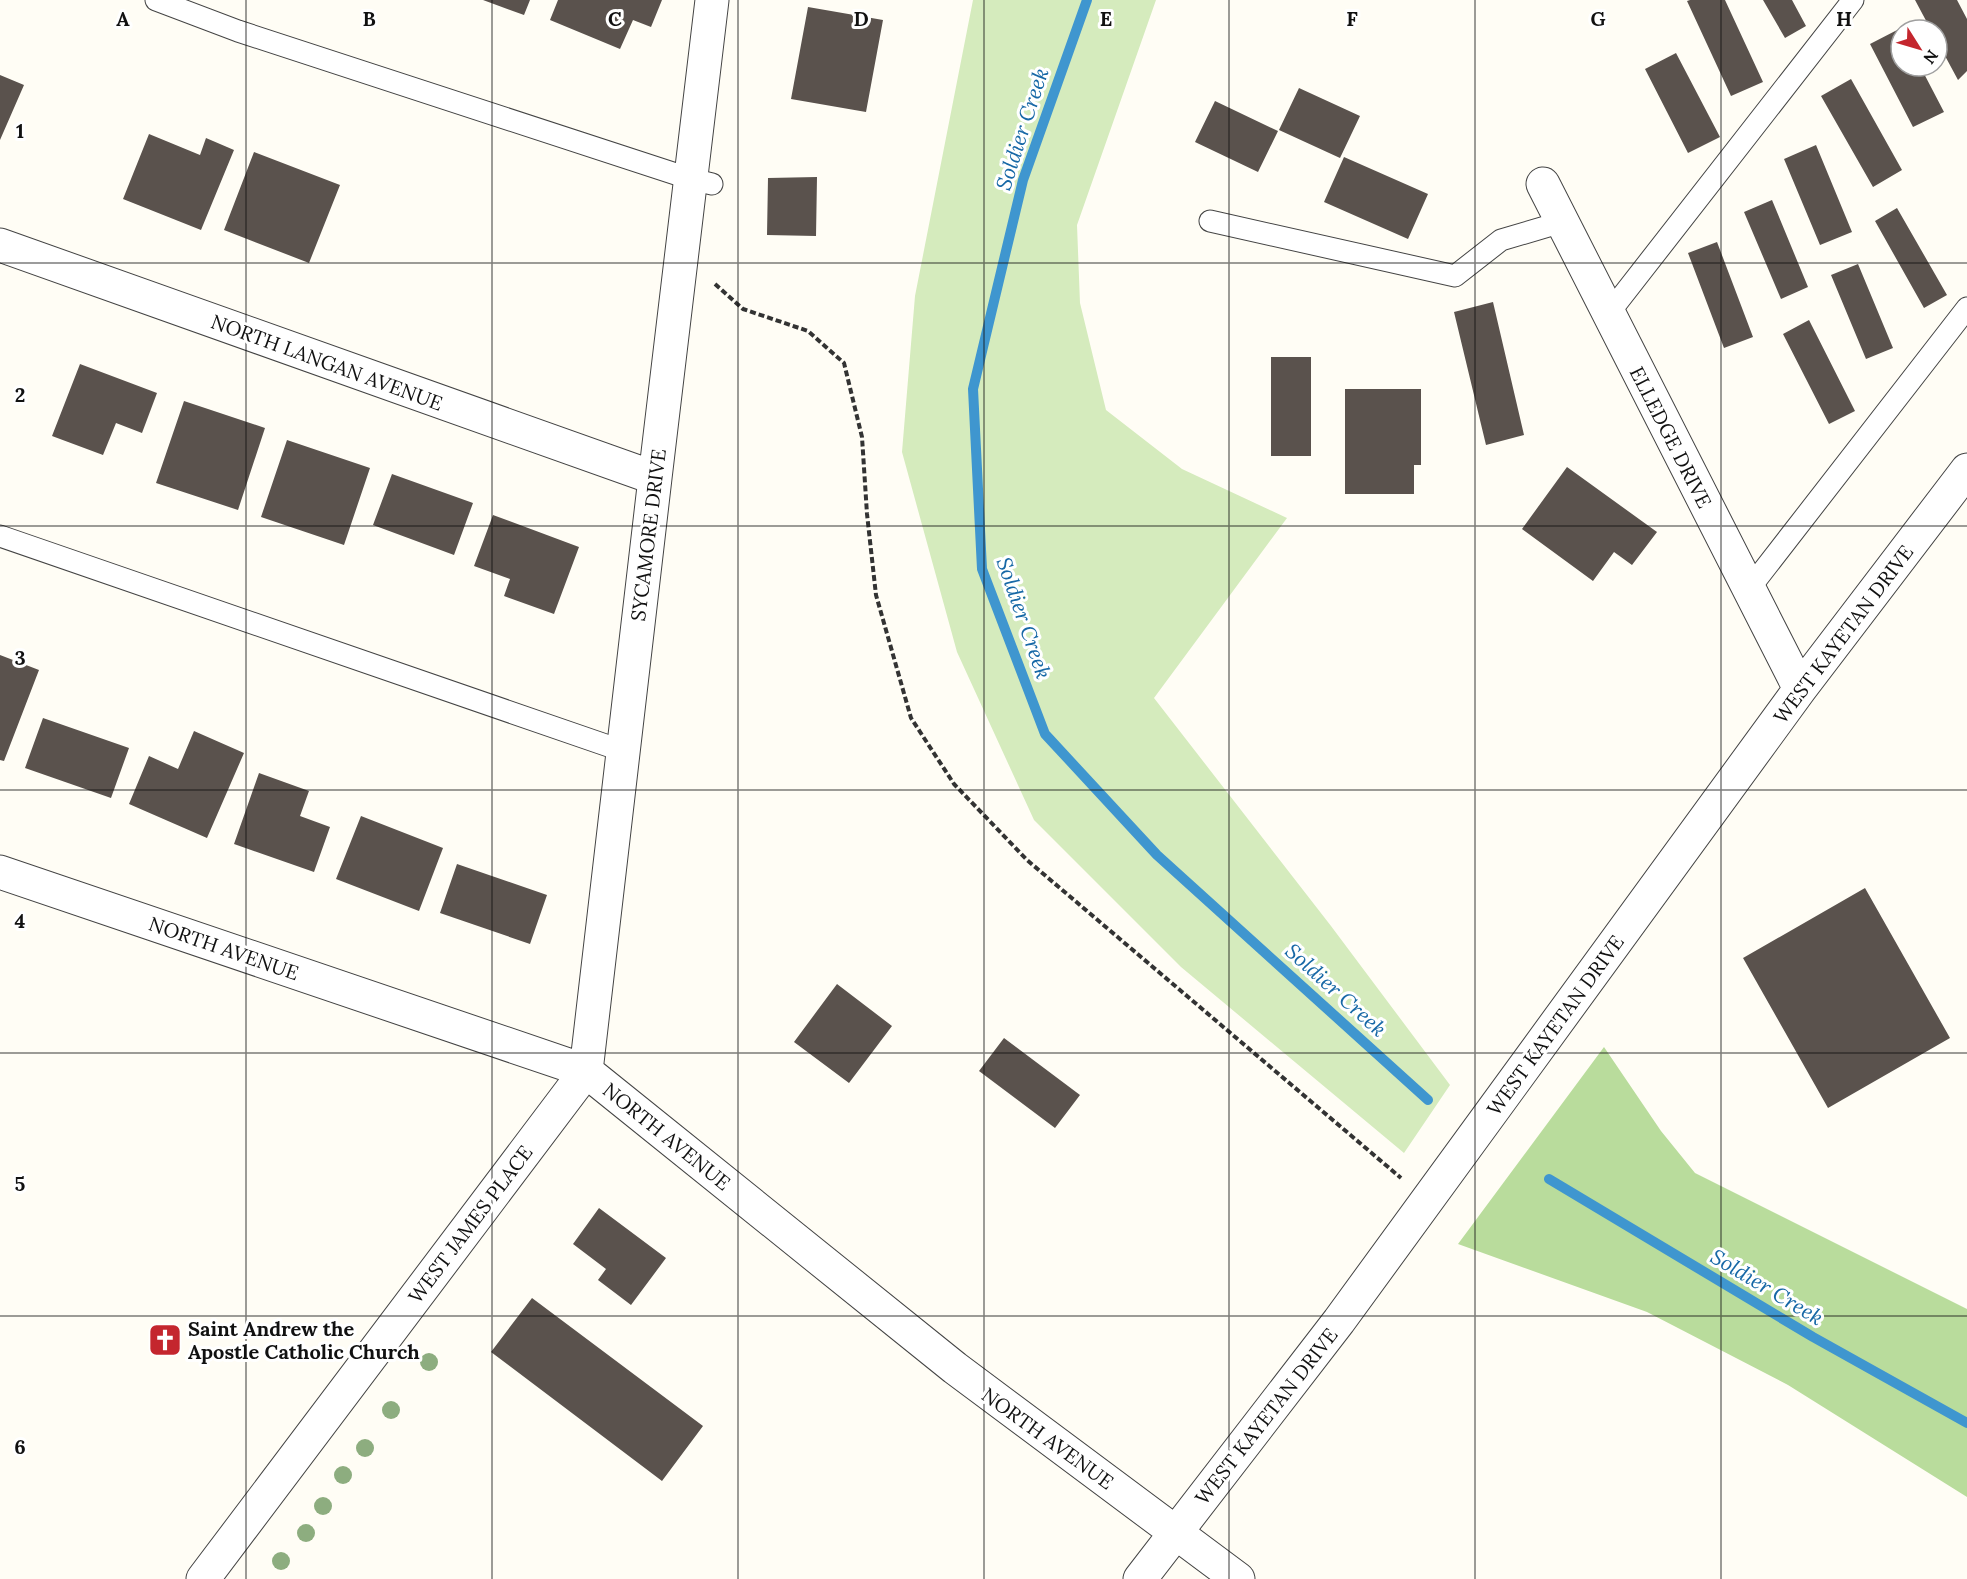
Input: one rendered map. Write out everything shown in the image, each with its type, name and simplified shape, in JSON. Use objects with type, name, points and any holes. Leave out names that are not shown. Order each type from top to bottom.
[{"type":"street","name":"SYCAMORE DRIVE","points":[[586,1071],[655,478],[701,181],[712,0]]},
{"type":"street","name":"ELLEDGE DRIVE","points":[[1543,184],[1800,689]]},
{"type":"street","name":"NORTH LANGAN AVENUE","points":[[0,245],[655,478]]},
{"type":"street","name":"WEST KAYETAN DRIVE","points":[[1140,1579],[1339,1321],[1800,689],[1967,470]]},
{"type":"street","name":"NORTH AVENUE","points":[[0,872],[586,1071],[955,1368],[1238,1579]]},
{"type":"street","name":"WEST JAMES PLACE","points":[[203,1579],[586,1071]]},
{"type":"lane","points":[[156,0],[237,31],[701,181]]},
{"type":"lane","points":[[1609,313],[1853,0]]},
{"type":"lane","points":[[1210,221],[1455,276],[1501,240],[1562,222]]},
{"type":"lane","points":[[1749,589],[1967,308]]},
{"type":"lane","points":[[0,536],[623,751]]},
{"type":"path","points":[[711,275],[715,286],[743,309],[808,331],[844,363],[862,436],[867,514],[876,595],[911,718],[954,783],[1027,860],[1427,1200]]},
{"type":"green space","points":[[973,0],[1156,0],[1077,225],[1080,303],[1106,410],[1182,469],[1287,518],[1154,698],[1331,926],[1450,1085],[1404,1153],[1181,967],[1034,820],[957,652],[902,452],[915,296]]},
{"type":"green space","points":[[1604,1047],[1661,1131],[1695,1173],[1967,1309],[1967,1497],[1788,1385],[1647,1312],[1458,1244]]},
{"type":"building","points":[[483,0],[530,0],[524,15]]},
{"type":"building","points":[[558,0],[662,0],[651,27],[633,20],[620,49],[550,20]]},
{"type":"building","points":[[1725,0],[1763,82],[1731,96],[1687,1]]},
{"type":"building","points":[[1763,0],[1792,0],[1806,26],[1785,38]]},
{"type":"building","points":[[1915,0],[1957,0],[1967,19],[1967,71],[1958,80],[1949,63],[1949,18],[1925,18]]},
{"type":"building","points":[[808,7],[883,20],[866,112],[791,99]]},
{"type":"building","points":[[1889,34],[1889,78],[1926,78],[1944,112],[1913,127],[1870,44]]},
{"type":"building","points":[[1676,53],[1720,137],[1688,153],[1645,69]]},
{"type":"building","points":[[0,75],[24,85],[0,140]]},
{"type":"building","points":[[1851,79],[1902,170],[1873,187],[1821,96]]},
{"type":"building","points":[[1299,88],[1360,116],[1340,158],[1279,130]]},
{"type":"building","points":[[1215,101],[1278,131],[1258,172],[1195,142]]},
{"type":"building","points":[[149,134],[200,155],[206,138],[234,150],[201,230],[123,199]]},
{"type":"building","points":[[1816,145],[1852,232],[1820,245],[1784,159]]},
{"type":"building","points":[[254,152],[340,185],[309,263],[224,230]]},
{"type":"building","points":[[1344,157],[1428,194],[1408,239],[1324,202]]},
{"type":"building","points":[[817,177],[816,236],[767,235],[768,178]]},
{"type":"building","points":[[1772,200],[1808,287],[1781,299],[1744,212]]},
{"type":"building","points":[[1897,208],[1947,295],[1924,308],[1875,221]]},
{"type":"building","points":[[1717,242],[1753,337],[1724,348],[1688,253]]},
{"type":"building","points":[[1858,264],[1893,348],[1866,359],[1831,275]]},
{"type":"building","points":[[1493,302],[1524,435],[1486,445],[1454,312]]},
{"type":"building","points":[[1809,320],[1855,411],[1829,424],[1783,334]]},
{"type":"building","points":[[1271,357],[1311,357],[1311,456],[1271,456]]},
{"type":"building","points":[[80,364],[157,393],[142,433],[116,423],[103,455],[52,436]]},
{"type":"building","points":[[1345,389],[1421,389],[1421,465],[1414,465],[1414,494],[1345,494]]},
{"type":"building","points":[[184,401],[265,428],[238,510],[156,483]]},
{"type":"building","points":[[287,440],[370,468],[344,545],[261,517]]},
{"type":"building","points":[[1567,467],[1657,532],[1632,565],[1614,552],[1593,581],[1522,529]]},
{"type":"building","points":[[392,474],[473,503],[454,555],[373,525]]},
{"type":"building","points":[[493,515],[579,547],[554,614],[504,596],[510,579],[474,566]]},
{"type":"building","points":[[0,655],[39,670],[4,761],[0,760]]},
{"type":"building","points":[[43,718],[129,748],[111,798],[25,768]]},
{"type":"building","points":[[194,731],[244,753],[207,838],[129,804],[149,756],[178,769]]},
{"type":"building","points":[[259,773],[309,791],[300,816],[330,827],[314,872],[234,844]]},
{"type":"building","points":[[361,816],[443,848],[419,911],[336,879]]},
{"type":"building","points":[[457,864],[547,895],[530,944],[440,913]]},
{"type":"building","points":[[1865,888],[1950,1038],[1828,1108],[1743,958]]},
{"type":"building","points":[[837,984],[892,1026],[849,1083],[794,1042]]},
{"type":"building","points":[[1004,1038],[1080,1095],[1055,1128],[979,1071]]},
{"type":"building","points":[[599,1208],[666,1258],[631,1305],[598,1280],[606,1269],[573,1244]]},
{"type":"building","points":[[532,1298],[703,1426],[662,1481],[491,1352]]},
{"type":"waterway","name":"Soldier Creek","points":[[1087,0],[1023,180],[973,389],[982,569],[1045,734],[1157,855],[1428,1100]]},
{"type":"waterway","name":"Soldier Creek","points":[[1549,1179],[1813,1337],[1967,1423]]},
{"type":"place","name":"Saint Andrew the Apostle Catholic Church","points":[[165,1340]]}]
